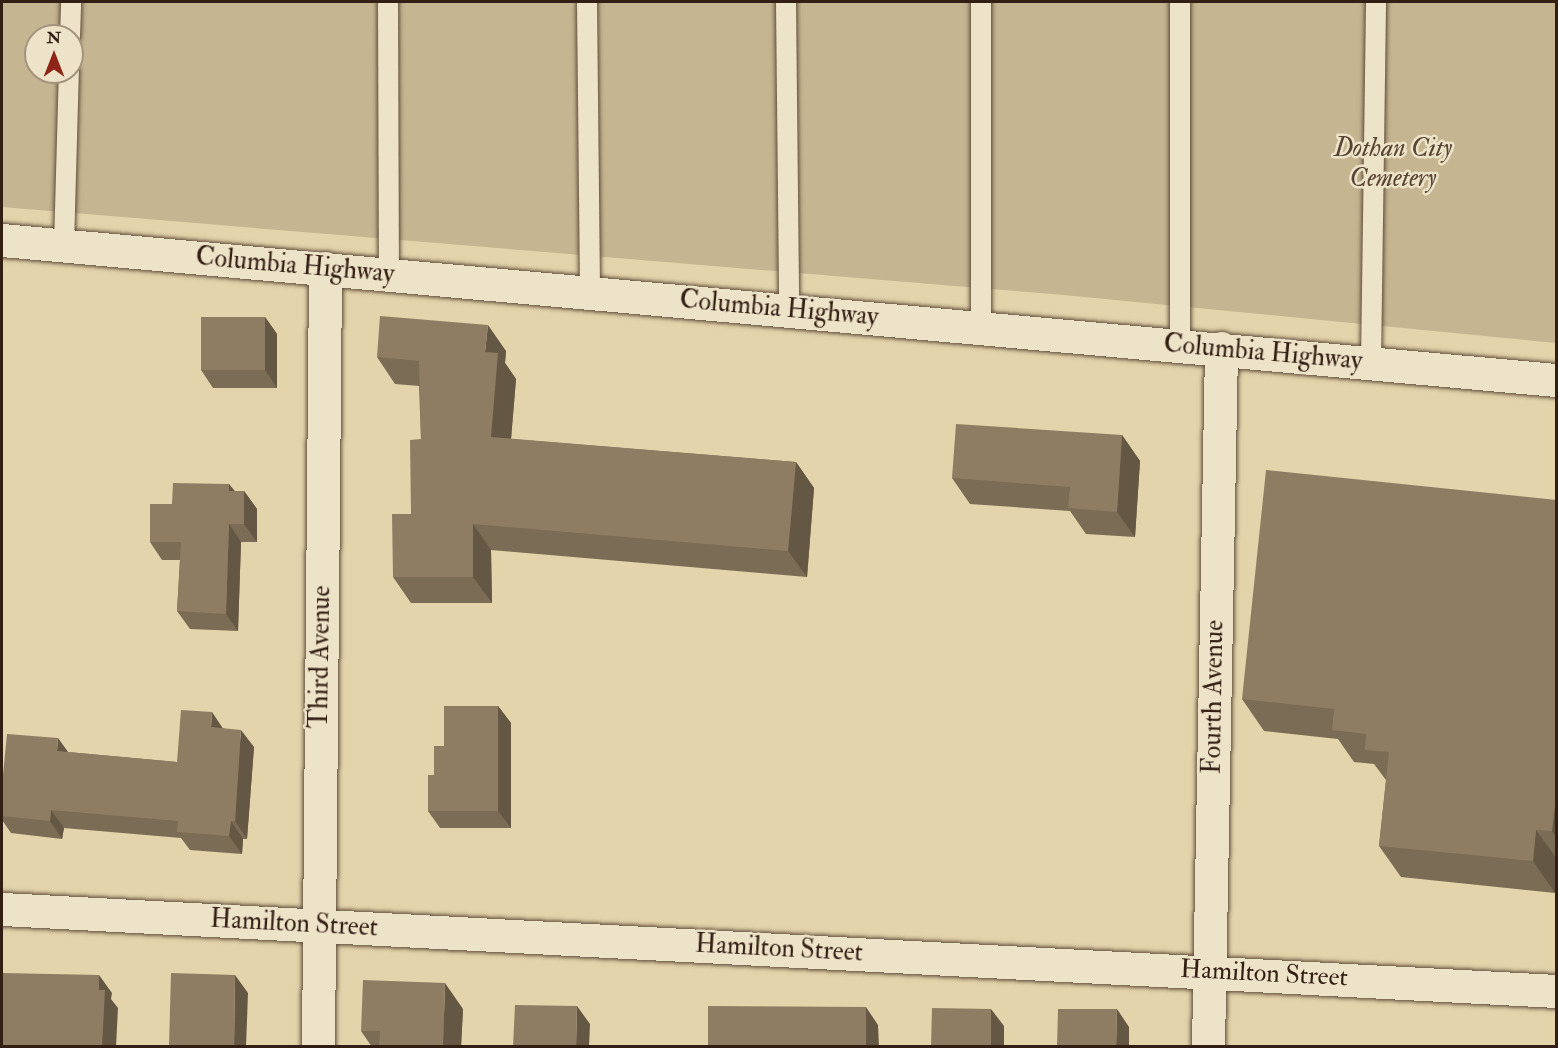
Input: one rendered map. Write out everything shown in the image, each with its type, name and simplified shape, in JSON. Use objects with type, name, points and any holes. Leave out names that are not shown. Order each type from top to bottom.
[{"type":"street","name":"Columbia Highway","points":[[2,240],[1557,380]]},
{"type":"street","name":"Third Avenue","points":[[318,1047],[325,268]]},
{"type":"street","name":"Fourth Avenue","points":[[1208,1047],[1221,348]]},
{"type":"street","name":"Hamilton Street","points":[[2,909],[1208,970],[1557,991]]},
{"type":"lane","points":[[70,24],[71,2]]},
{"type":"lane","points":[[387,2],[388,274]]},
{"type":"lane","points":[[588,2],[590,293]]},
{"type":"lane","points":[[786,2],[789,310]]},
{"type":"lane","points":[[981,2],[981,327]]},
{"type":"lane","points":[[1180,2],[1180,345]]},
{"type":"lane","points":[[1371,363],[1376,2]]},
{"type":"lane","points":[[64,246],[69,84]]},
{"type":"green space","name":"Dothan City Cemetery","points":[[2,2],[1556,2],[1556,343],[1064,295],[2,207]]},
{"type":"building","points":[[380,316],[488,325],[485,352],[498,353],[491,437],[796,462],[788,551],[473,524],[473,577],[393,577],[392,514],[411,514],[410,440],[421,439],[419,361],[377,357]]},
{"type":"building","points":[[201,317],[265,317],[265,370],[201,370]]},
{"type":"building","points":[[956,424],[1122,435],[1117,512],[1068,508],[1070,487],[952,478]]},
{"type":"building","points":[[1266,470],[1557,500],[1557,787],[1552,831],[1536,830],[1533,861],[1379,846],[1389,752],[1365,750],[1366,734],[1332,730],[1334,709],[1242,699]]},
{"type":"building","points":[[173,483],[229,484],[229,491],[244,491],[244,524],[229,524],[226,614],[177,611],[181,542],[150,542],[150,504],[172,504]]},
{"type":"building","points":[[444,706],[498,706],[498,811],[428,811],[428,775],[434,775],[434,746],[444,746]]},
{"type":"building","points":[[181,710],[212,712],[211,727],[241,730],[235,821],[231,821],[229,836],[177,832],[178,821],[51,810],[50,821],[2,816],[2,785],[7,734],[58,738],[57,751],[177,762]]},
{"type":"building","points":[[2,973],[99,975],[99,990],[105,990],[102,1047],[2,1047]]},
{"type":"building","points":[[171,973],[235,975],[234,1047],[169,1047]]},
{"type":"building","points":[[363,980],[445,983],[443,1047],[379,1047],[380,1031],[361,1031]]},
{"type":"building","points":[[515,1005],[577,1006],[576,1047],[513,1047]]},
{"type":"building","points":[[708,1006],[866,1007],[866,1047],[708,1047]]},
{"type":"building","points":[[932,1008],[991,1009],[991,1047],[931,1047]]},
{"type":"building","points":[[1058,1009],[1117,1009],[1116,1047],[1057,1047]]}]
